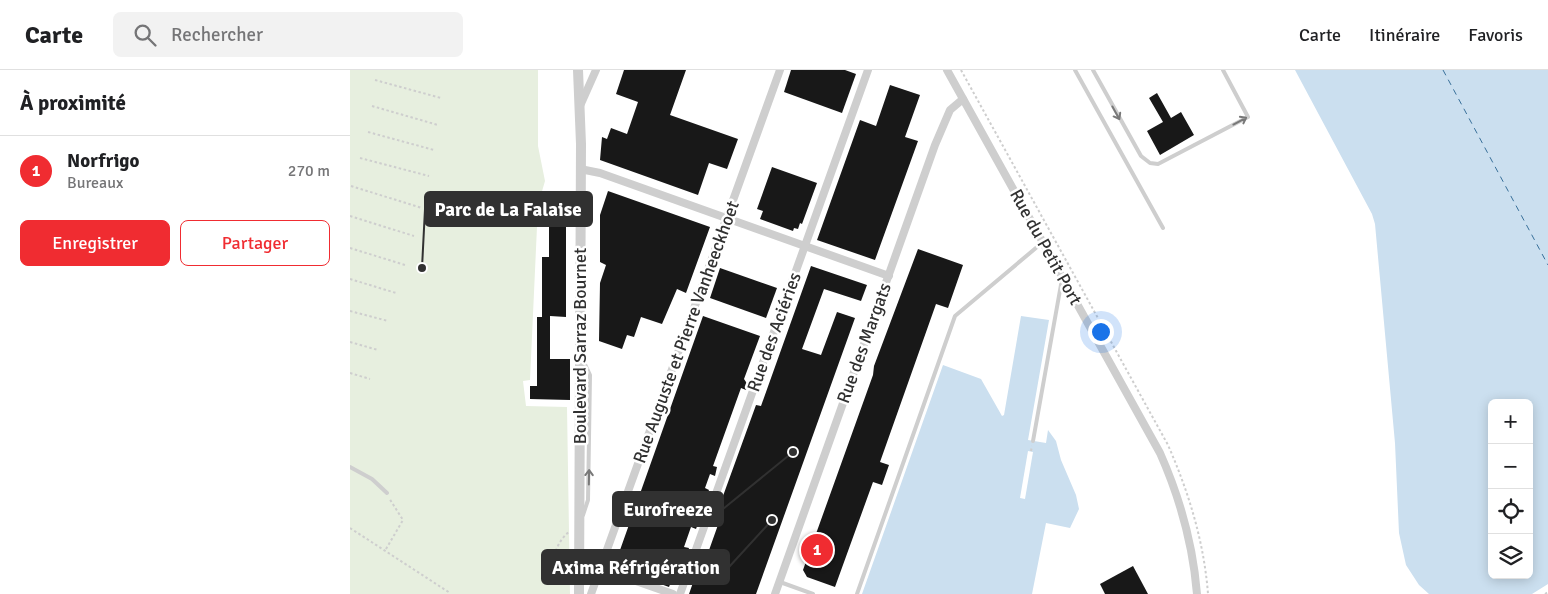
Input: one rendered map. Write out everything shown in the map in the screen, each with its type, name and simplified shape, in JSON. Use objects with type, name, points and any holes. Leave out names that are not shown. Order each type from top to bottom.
[{"type":"street","name":"Boulevard Sarraz Bournet","points":[[578,70],[580,106],[579,593]]},
{"type":"street","points":[[580,106],[596,70]]},
{"type":"street","name":"Rue Auguste et Pierre Vanheeckhoet","points":[[591,594],[780,70]]},
{"type":"street","name":"Rue des Aciéries","points":[[680,594],[868,70]]},
{"type":"street","name":"Rue du Petit Port","points":[[947,70],[1166,467],[1188,537],[1197,594]]},
{"type":"street","name":"Rue des Margats","points":[[775,594],[945,121],[952,107],[963,99]]},
{"type":"street","points":[[580,169],[600,173],[889,276]]},
{"type":"street","points":[[579,561],[673,594]]},
{"type":"lane","points":[[1074,70],[1163,228]]},
{"type":"lane","points":[[1092,70],[1138,151],[1146,161],[1154,164],[1164,162],[1248,117],[1222,70]]},
{"type":"lane","points":[[857,594],[955,316],[1043,242]]},
{"type":"lane","points":[[1033,441],[1062,277]]},
{"type":"lane","points":[[350,467],[372,479],[387,493]]},
{"type":"lane","points":[[779,582],[814,594]]},
{"type":"path","points":[[375,80],[441,98]]},
{"type":"path","points":[[372,106],[438,125]]},
{"type":"path","points":[[368,132],[434,150]]},
{"type":"path","points":[[360,158],[429,176]]},
{"type":"path","points":[[351,186],[422,208]]},
{"type":"path","points":[[350,216],[414,236]]},
{"type":"path","points":[[350,248],[405,265]]},
{"type":"path","points":[[350,279],[396,293]]},
{"type":"path","points":[[350,311],[388,321]]},
{"type":"path","points":[[350,342],[378,350]]},
{"type":"path","points":[[350,373],[370,379]]},
{"type":"path","points":[[386,550],[403,520],[387,493]]},
{"type":"path","points":[[548,585],[555,550],[563,537],[579,526]]},
{"type":"path","points":[[350,528],[450,593]]},
{"type":"green space","points":[[350,70],[538,70],[538,146],[545,181],[538,205],[530,380],[523,381],[526,406],[567,407],[570,594],[350,594]]},
{"type":"water","points":[[1295,70],[1548,70],[1548,584],[1532,594],[1429,594],[1419,585],[1406,565],[1399,533],[1395,443],[1375,224],[1372,214]]},
{"type":"water","points":[[1021,316],[1049,320],[1028,440],[1046,443],[1048,430],[1056,441],[1061,460],[1076,495],[1079,509],[1070,528],[1046,523],[1032,594],[862,594],[943,365],[981,379],[1002,416],[1004,415]]},
{"type":"pier","points":[[1028,451],[1033,452],[1025,499],[1020,498]]},
{"type":"building","points":[[624,70],[686,70],[670,115],[738,139],[727,169],[709,163],[698,195],[600,160],[602,137],[607,139],[611,128],[627,134],[638,102],[616,94]]},
{"type":"building","points":[[791,70],[845,70],[856,74],[842,113],[784,92]]},
{"type":"building","points":[[890,85],[920,95],[905,137],[918,141],[875,260],[817,240],[860,120],[876,126]]},
{"type":"building","points":[[1157,93],[1171,118],[1181,112],[1194,135],[1160,155],[1147,131],[1163,122],[1149,98]]},
{"type":"building","points":[[772,167],[817,183],[802,224],[800,223],[798,229],[794,228],[793,231],[760,219],[763,211],[757,209]]},
{"type":"building","points":[[608,191],[710,227],[686,293],[677,289],[662,324],[641,317],[634,337],[627,335],[622,349],[599,341],[600,283],[606,265],[600,262],[600,215]]},
{"type":"building","points":[[549,214],[566,214],[566,317],[550,316],[550,359],[570,359],[570,400],[530,399],[530,386],[537,386],[537,317],[542,317],[542,257],[549,257]]},
{"type":"building","points":[[918,249],[963,265],[948,308],[936,304],[880,462],[889,465],[882,485],[873,482],[835,587],[807,577],[803,570],[873,375],[874,366]]},
{"type":"building","points":[[811,266],[867,285],[861,301],[824,289],[802,349],[821,355],[837,312],[855,318],[756,594],[689,594],[704,551],[708,553],[724,508],[719,507],[756,405],[761,406]]},
{"type":"building","points":[[720,268],[777,288],[766,318],[710,298]]},
{"type":"building","points":[[703,316],[760,336],[744,379],[748,385],[746,390],[741,388],[713,466],[717,467],[715,476],[710,474],[705,488],[709,490],[699,521],[696,529],[691,527],[684,547],[689,548],[683,566],[678,564],[669,587],[614,567]]},
{"type":"building","points":[[1133,566],[1148,594],[1105,594],[1100,584]]},
{"type":"ferry route","points":[[1443,70],[1548,265]]},
{"type":"place","name":"Parc de La Falaise","points":[[422,268]]},
{"type":"place","name":"Eurofreeze","points":[[793,452]]},
{"type":"place","name":"Axima Réfrigération","points":[[772,520]]},
{"type":"place","name":"Norfrigo","points":[[817,550]]}]
